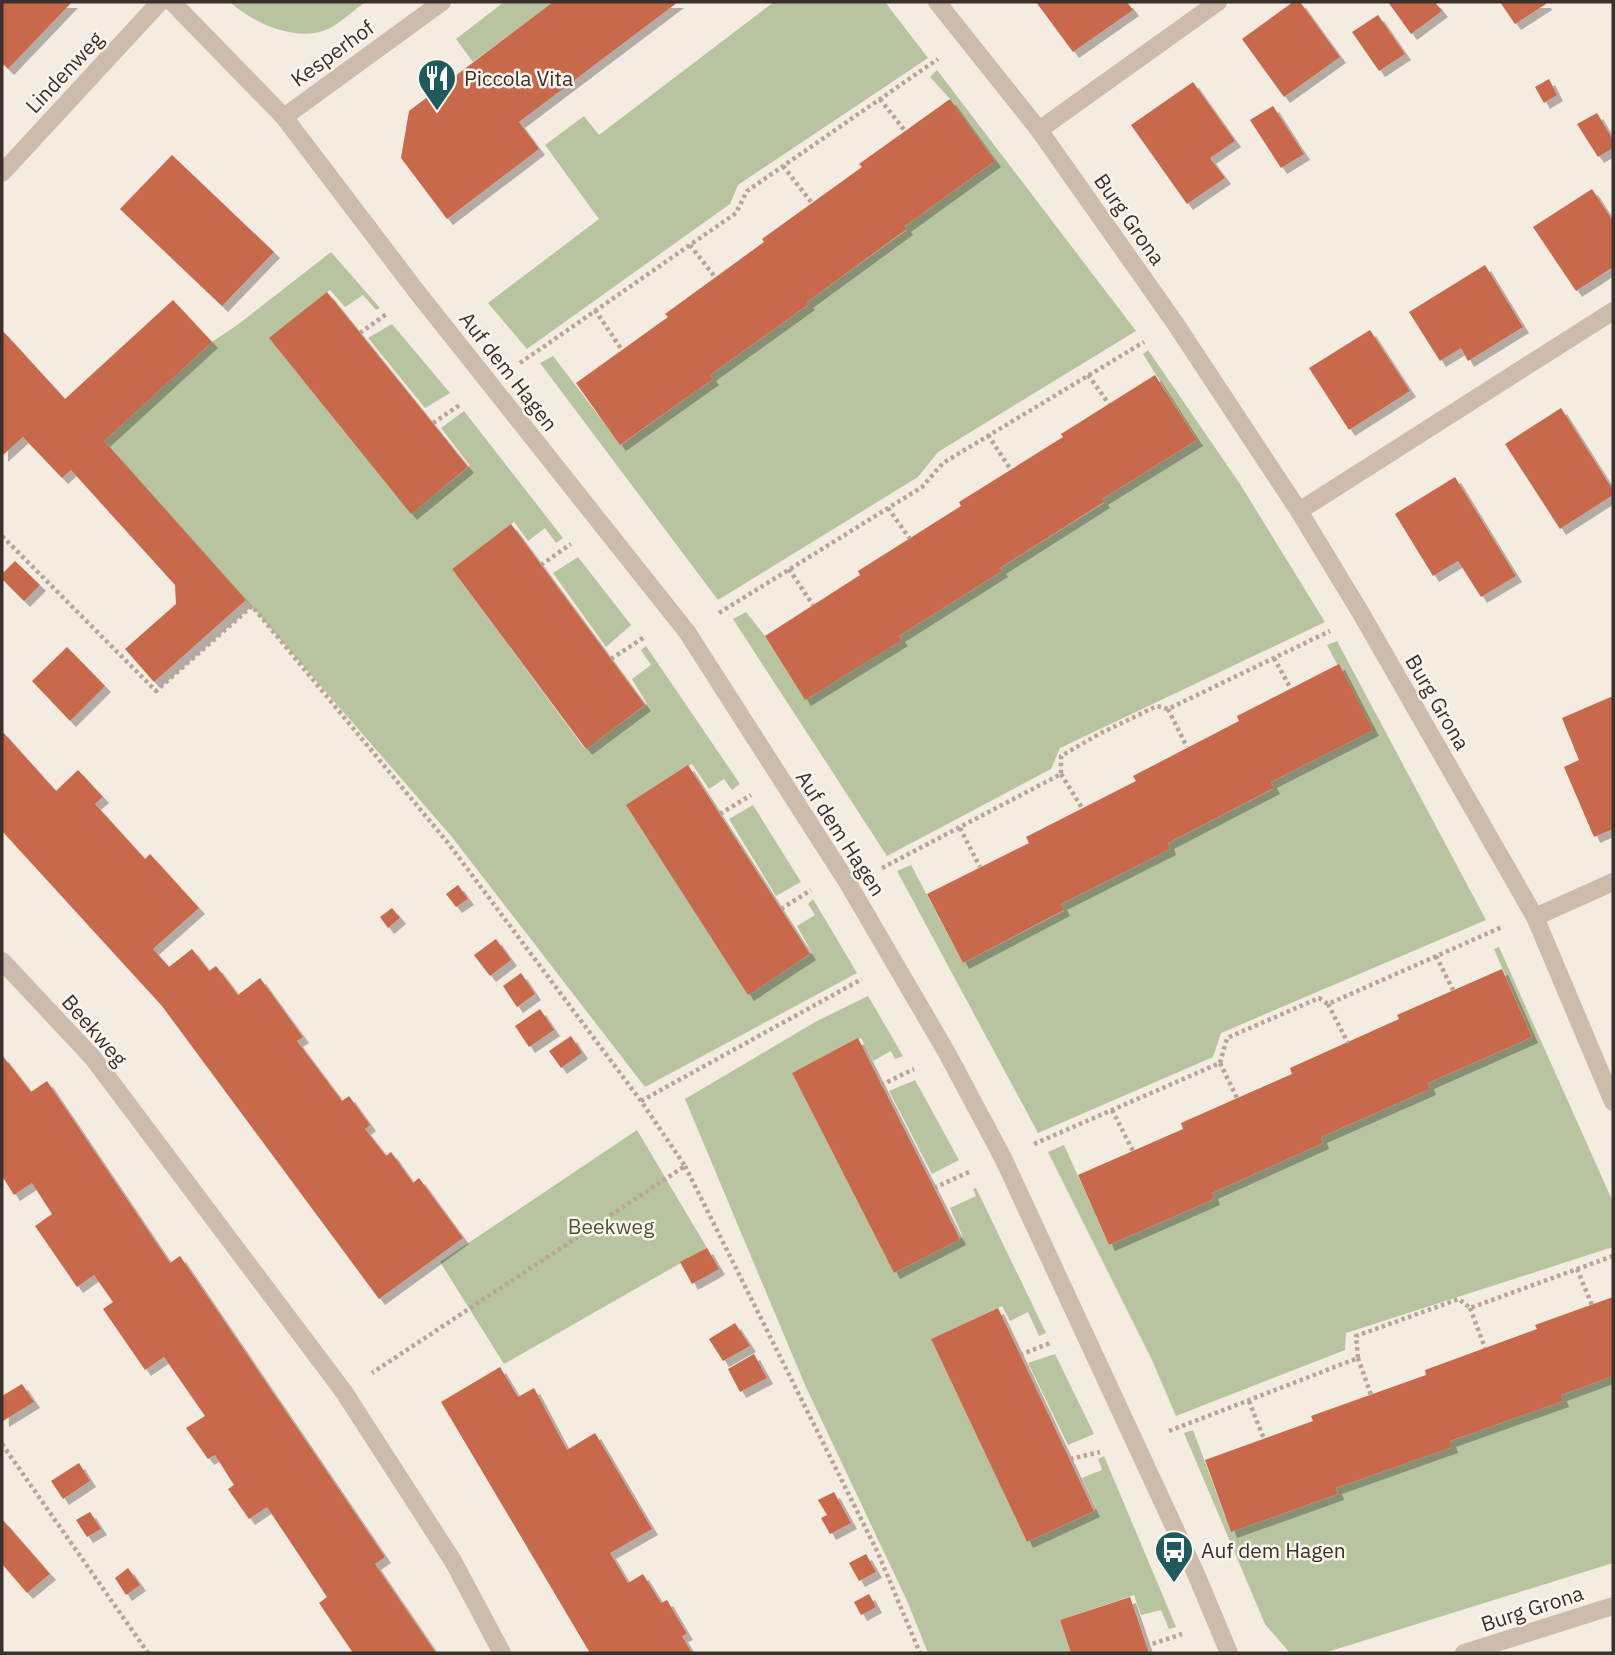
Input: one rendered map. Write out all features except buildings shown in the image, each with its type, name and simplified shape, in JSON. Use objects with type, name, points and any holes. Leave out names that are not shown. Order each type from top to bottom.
[{"type":"street","name":"Lindenweg","points":[[2,173],[160,2]]},
{"type":"street","name":"Auf dem Hagen","points":[[172,2],[284,117],[391,259],[687,632],[849,885],[947,1053],[1003,1158],[1196,1574],[1229,1653]]},
{"type":"street","name":"Kesperhof","points":[[284,117],[442,2]]},
{"type":"street","name":"Burg Grona","points":[[937,2],[1039,130],[1175,323],[1299,511],[1362,615],[1535,917],[1613,1102]]},
{"type":"street","points":[[1039,130],[1219,2]]},
{"type":"street","points":[[1299,511],[1613,311]]},
{"type":"street","points":[[1535,917],[1613,882]]},
{"type":"street","name":"Beekweg","points":[[2,961],[93,1058],[344,1392],[453,1560],[502,1653]]},
{"type":"street","name":"Burg Grona","points":[[1464,1653],[1613,1606]]},
{"type":"path","points":[[433,424],[736,213],[747,191],[967,40]]},
{"type":"path","points":[[880,99],[905,131]]},
{"type":"path","points":[[783,166],[812,203]]},
{"type":"path","points":[[690,245],[715,278]]},
{"type":"path","points":[[595,310],[622,351]]},
{"type":"path","points":[[611,659],[643,636],[687,632],[922,487],[943,463],[1175,323]]},
{"type":"path","points":[[1088,375],[1109,404]]},
{"type":"path","points":[[988,435],[1011,470]]},
{"type":"path","points":[[888,509],[910,538]]},
{"type":"path","points":[[2,536],[156,691],[252,606],[448,843],[641,1101],[685,1166],[878,1553],[920,1653]]},
{"type":"path","points":[[789,569],[813,605]]},
{"type":"path","points":[[1082,808],[1061,774],[1061,756],[1157,706],[1168,709],[1362,615]]},
{"type":"path","points":[[1274,658],[1291,689]]},
{"type":"path","points":[[1168,709],[1188,747]]},
{"type":"path","points":[[780,909],[813,888],[849,885],[1061,774]]},
{"type":"path","points":[[960,828],[980,867]]},
{"type":"path","points":[[1328,1004],[1497,928],[1535,917]]},
{"type":"path","points":[[1436,956],[1453,990]]},
{"type":"path","points":[[641,1101],[894,962]]},
{"type":"path","points":[[1237,1098],[1220,1063],[1227,1038],[1319,998],[1328,1004],[1348,1043]]},
{"type":"path","points":[[934,1188],[1220,1063]]},
{"type":"path","points":[[1112,1110],[1133,1151]]},
{"type":"path","points":[[344,1392],[685,1166]]},
{"type":"path","points":[[1470,1308],[1613,1256]]},
{"type":"path","points":[[1577,1269],[1592,1305]]},
{"type":"path","points":[[1371,1395],[1358,1358],[1356,1336],[1460,1299],[1470,1308],[1485,1348]]},
{"type":"path","points":[[1070,1459],[1136,1443],[1358,1358]]},
{"type":"path","points":[[1248,1401],[1264,1439]]},
{"type":"path","points":[[2,1444],[148,1653]]},
{"type":"green space","points":[[230,2],[365,2],[330,28],[305,34],[291,33],[264,24]]},
{"type":"green space","points":[[504,2],[553,2],[473,62],[456,39]]},
{"type":"green space","points":[[774,2],[885,2],[928,58],[738,185],[730,204],[527,349],[488,303],[599,219],[545,145],[584,116],[599,135]]},
{"type":"green space","points":[[937,70],[1136,331],[938,452],[918,477],[718,600],[540,363],[553,356],[621,445],[713,379],[710,375],[809,304],[807,302],[907,230],[905,226],[995,161],[950,99],[930,77]]},
{"type":"green space","points":[[331,252],[380,308],[376,310],[363,295],[345,307],[330,290],[270,339],[411,513],[470,466],[441,428],[464,411],[563,538],[556,543],[545,528],[528,541],[514,522],[452,569],[585,749],[647,704],[632,679],[651,665],[641,650],[646,646],[740,784],[732,790],[724,779],[709,789],[692,764],[627,805],[748,994],[812,953],[797,926],[815,915],[808,904],[813,899],[857,973],[645,1087],[452,837],[246,600],[103,441],[212,342]]},
{"type":"green space","points":[[392,324],[450,393],[425,408],[368,338]]},
{"type":"green space","points":[[1148,350],[1240,484],[1325,622],[1060,748],[1051,769],[887,856],[733,619],[746,612],[765,636],[805,700],[901,639],[899,636],[1002,571],[1000,568],[1104,503],[1102,499],[1197,440],[1143,354]]},
{"type":"green space","points":[[578,557],[631,625],[606,647],[553,573]]},
{"type":"green space","points":[[1337,641],[1486,920],[1221,1033],[1213,1057],[1038,1133],[897,871],[911,865],[963,963],[1064,911],[1061,904],[1170,849],[1168,843],[1273,789],[1271,782],[1372,730],[1327,645]]},
{"type":"green space","points":[[753,805],[801,882],[776,896],[729,819]]},
{"type":"green space","points":[[1499,947],[1613,1202],[1613,1247],[1346,1333],[1345,1350],[1176,1416],[1152,1360],[1048,1152],[1064,1145],[1109,1245],[1214,1199],[1212,1193],[1323,1143],[1321,1137],[1430,1089],[1428,1083],[1532,1037],[1494,949]]},
{"type":"green space","points":[[868,996],[903,1056],[895,1059],[891,1051],[873,1061],[861,1038],[792,1073],[894,1273],[963,1237],[950,1208],[976,1196],[973,1189],[976,1188],[1046,1333],[1039,1336],[1028,1312],[1010,1321],[1002,1306],[931,1339],[1027,1542],[1094,1511],[1096,1508],[1082,1478],[1102,1470],[1098,1459],[1104,1456],[1176,1627],[1169,1629],[1161,1610],[1141,1615],[1134,1595],[1060,1620],[1071,1653],[928,1653],[908,1603],[805,1385],[685,1099],[815,1022]]},
{"type":"green space","points":[[915,1080],[959,1160],[932,1174],[889,1091]]},
{"type":"green space","name":"Beekweg","points":[[637,1130],[707,1248],[504,1364],[440,1262]]},
{"type":"green space","points":[[1055,1354],[1094,1434],[1068,1445],[1028,1363]]},
{"type":"green space","points":[[1613,1376],[1613,1563],[1324,1653],[1289,1652],[1265,1624],[1184,1433],[1193,1430],[1231,1532],[1338,1494],[1336,1488],[1451,1447],[1450,1441],[1562,1401],[1561,1395]]},
{"type":"place","name":"Piccola Vita","points":[[437,112]]},
{"type":"place","name":"Auf dem Hagen","points":[[1174,1584]]}]
